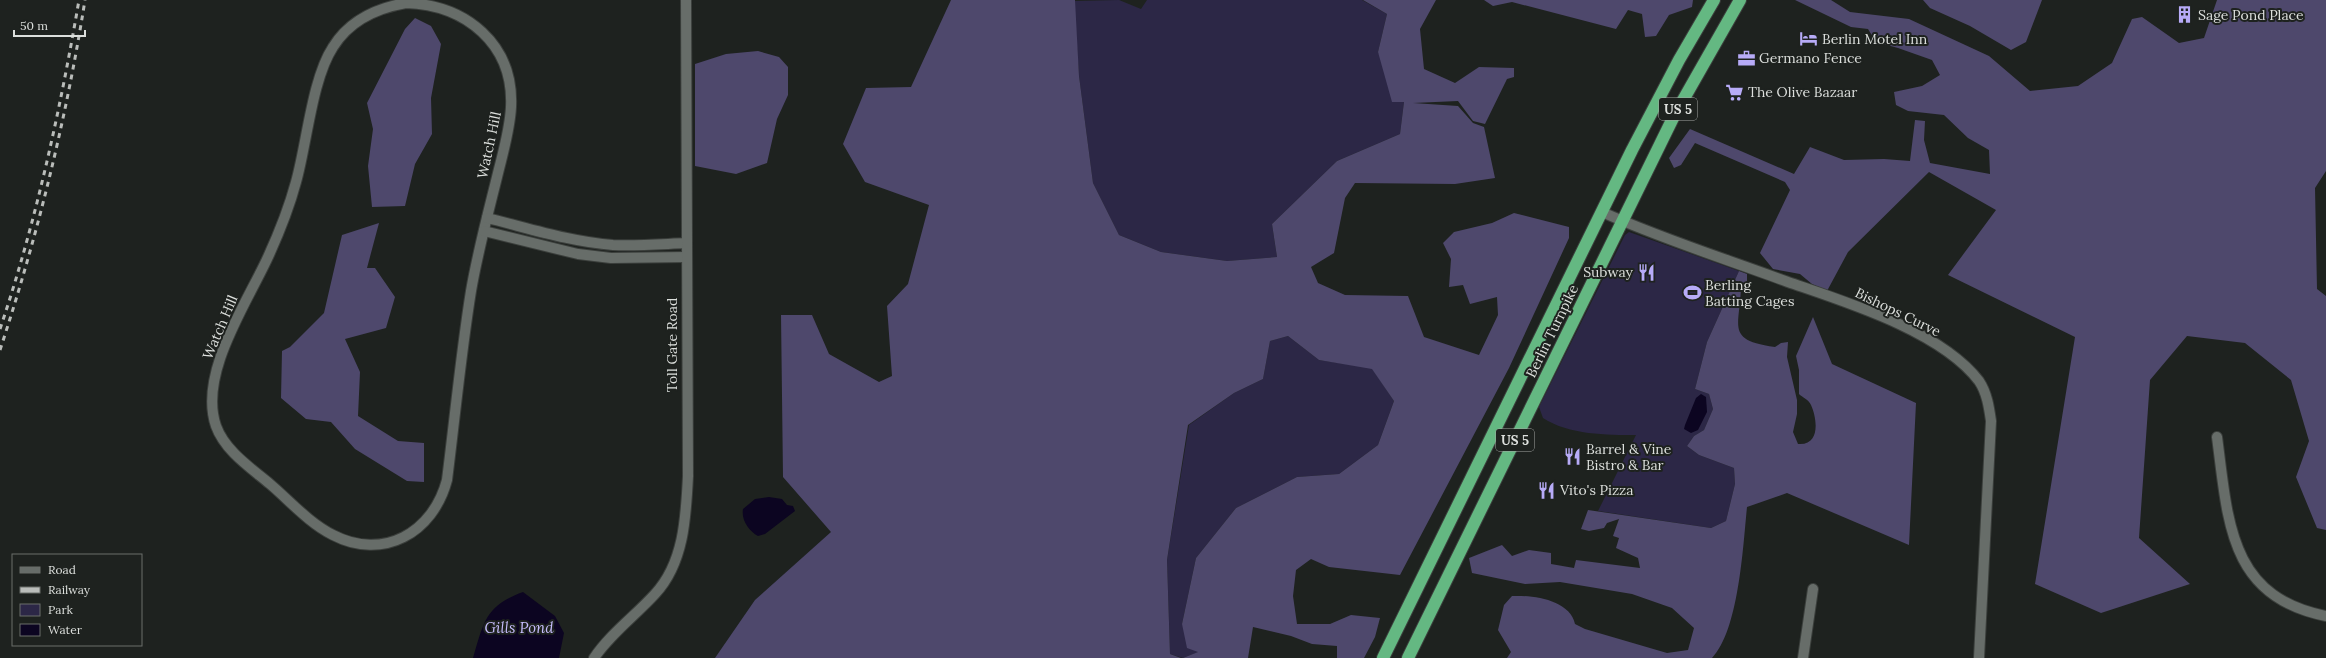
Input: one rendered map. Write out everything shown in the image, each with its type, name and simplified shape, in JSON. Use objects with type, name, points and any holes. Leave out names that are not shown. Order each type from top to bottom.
[{"type":"highway","name":"Berlin Turnpike","points":[[1383,658],[1655,104],[1714,0]]},
{"type":"highway","name":"Berlin Turnpike","points":[[1408,658],[1674,116],[1740,0]]},
{"type":"street","name":"Toll Gate Road","points":[[594,658],[605,642],[656,594],[670,573],[684,531],[688,476],[686,0]]},
{"type":"street","name":"Watch Hill","points":[[406,3],[437,6],[465,18],[486,36],[495,47],[507,74],[511,106],[506,142],[487,218],[471,290],[447,480],[442,498],[433,513],[420,527],[407,536],[391,542],[361,545],[331,534],[315,523],[242,460],[224,441],[216,426],[213,392],[216,372],[240,313],[267,258],[288,209],[325,64],[333,46],[346,31],[361,19],[377,11],[406,3]]},
{"type":"street","name":"Bishops Curve","points":[[1602,212],[1879,316],[1933,343],[1952,356],[1979,381],[1986,394],[1989,406],[1991,433],[1978,658]]},
{"type":"street","points":[[487,218],[604,244],[645,245],[687,243]]},
{"type":"street","points":[[484,231],[585,254],[644,258],[687,257]]},
{"type":"street","points":[[548,246],[550,233]]},
{"type":"street","points":[[644,258],[645,245]]},
{"type":"street","points":[[2217,437],[2230,529],[2245,565],[2271,595],[2304,612],[2326,616]]},
{"type":"street","points":[[1803,658],[1812,589]]},
{"type":"green space","points":[[1119,0],[1141,9],[1147,0],[1362,0],[1387,14],[1378,52],[1404,102],[1400,134],[1337,161],[1272,224],[1277,257],[1227,261],[1161,252],[1119,235],[1093,183],[1079,76],[1074,1]]},
{"type":"green space","points":[[1629,232],[1739,271],[1707,342],[1695,389],[1709,394],[1713,409],[1704,430],[1694,436],[1687,446],[1699,455],[1734,468],[1735,484],[1726,521],[1711,528],[1598,511],[1636,435],[1588,433],[1564,428],[1543,418],[1539,407],[1625,235]]},
{"type":"green space","points":[[1288,336],[1319,360],[1372,368],[1394,401],[1378,445],[1339,474],[1297,477],[1236,508],[1196,558],[1182,624],[1199,652],[1183,658],[1170,654],[1167,560],[1189,425],[1234,393],[1263,379],[1270,341]]},
{"type":"shaded area","points":[[951,0],[1075,0],[1079,76],[1093,183],[1119,235],[1161,252],[1227,261],[1277,257],[1272,224],[1337,161],[1400,134],[1404,102],[1392,102],[1378,52],[1387,14],[1363,0],[1436,0],[1420,29],[1424,69],[1455,83],[1479,67],[1514,68],[1514,77],[1507,79],[1485,124],[1473,121],[1458,101],[1413,103],[1458,106],[1473,123],[1484,127],[1495,178],[1455,184],[1355,183],[1345,198],[1334,253],[1311,267],[1318,283],[1345,295],[1408,296],[1424,337],[1479,355],[1498,315],[1497,297],[1470,304],[1463,285],[1449,287],[1451,259],[1443,243],[1454,232],[1492,223],[1514,213],[1569,227],[1569,238],[1509,368],[1400,575],[1329,567],[1311,559],[1296,570],[1293,596],[1297,624],[1330,624],[1351,615],[1380,618],[1375,637],[1364,658],[1337,658],[1337,646],[1312,644],[1291,636],[1253,627],[1248,658],[1183,658],[1198,652],[1187,648],[1182,624],[1196,558],[1236,508],[1297,477],[1339,474],[1378,445],[1394,401],[1372,369],[1319,360],[1288,336],[1270,341],[1263,379],[1234,393],[1188,425],[1167,560],[1170,654],[1181,658],[715,658],[755,600],[831,532],[783,477],[781,315],[812,315],[829,354],[879,382],[892,376],[887,306],[908,284],[929,205],[865,182],[843,144],[866,88],[911,87]]},
{"type":"shaded area","points":[[1484,0],[1693,0],[1692,7],[1669,15],[1656,36],[1645,37],[1642,14],[1628,10],[1616,29],[1512,2],[1493,6]]},
{"type":"shaded area","points":[[1795,0],[1831,0],[1850,12],[1909,19],[1989,56],[2030,91],[2078,86],[2112,63],[2132,19],[2142,17],[2179,43],[2204,38],[2217,0],[2326,0],[2326,171],[2315,188],[2317,289],[2326,296],[2326,530],[2317,528],[2296,477],[2309,441],[2291,380],[2245,343],[2187,336],[2150,380],[2139,538],[2190,584],[2101,613],[2035,584],[2075,337],[1948,275],[1996,210],[1929,172],[1848,252],[1827,291],[1812,284],[1800,274],[1773,269],[1760,253],[1790,190],[1785,182],[1695,143],[1681,165],[1674,168],[1669,158],[1690,129],[1794,174],[1810,147],[1844,160],[1884,159],[1910,161],[1915,120],[1925,121],[1924,140],[1930,163],[1990,174],[1989,150],[1968,138],[1944,115],[1908,111],[1896,105],[1894,92],[1922,86],[1940,75],[1932,60],[1876,42],[1868,29],[1851,27]]},
{"type":"shaded area","points":[[1923,0],[2042,0],[2026,42],[2011,50],[1970,26],[1930,8]]},
{"type":"shaded area","points":[[415,18],[431,26],[441,44],[431,98],[432,134],[415,164],[405,206],[372,207],[368,166],[373,129],[367,103],[405,29]]},
{"type":"shaded area","points":[[758,51],[779,57],[788,67],[788,95],[777,119],[767,163],[736,174],[695,166],[695,64],[726,54]]},
{"type":"shaded area","points":[[379,223],[367,268],[375,268],[395,297],[386,328],[345,339],[360,372],[358,416],[398,441],[424,443],[424,482],[407,481],[355,449],[331,422],[306,419],[281,398],[282,351],[290,347],[324,313],[342,235]]},
{"type":"shaded area","points":[[1739,271],[1747,274],[1747,281],[1741,287],[1738,322],[1742,335],[1748,340],[1759,344],[1775,347],[1781,343],[1788,342],[1787,357],[1797,400],[1797,414],[1793,432],[1798,444],[1811,441],[1814,436],[1816,424],[1810,403],[1799,394],[1799,370],[1796,356],[1813,317],[1832,364],[1916,403],[1909,545],[1787,493],[1747,507],[1741,565],[1734,608],[1721,645],[1712,658],[1507,658],[1511,652],[1498,630],[1504,605],[1512,596],[1540,598],[1558,604],[1566,609],[1572,616],[1575,624],[1585,629],[1667,653],[1688,650],[1694,628],[1672,608],[1632,594],[1560,582],[1525,584],[1472,573],[1469,558],[1502,545],[1512,556],[1529,550],[1551,553],[1551,564],[1574,568],[1576,560],[1640,568],[1638,558],[1616,548],[1619,538],[1613,536],[1619,519],[1607,523],[1604,528],[1589,531],[1581,529],[1588,510],[1711,528],[1726,521],[1735,484],[1734,468],[1699,455],[1687,446],[1694,436],[1704,430],[1713,409],[1709,394],[1695,389],[1707,342]]},
{"type":"water","points":[[1701,394],[1706,397],[1707,412],[1698,430],[1691,433],[1684,429],[1685,425],[1696,398]]},
{"type":"water","points":[[769,497],[782,499],[787,505],[793,506],[795,511],[765,534],[758,536],[746,525],[743,517],[743,509],[755,499]]},
{"type":"water","name":"Gills Pond","points":[[523,592],[555,616],[564,633],[559,658],[473,658],[480,634],[493,610],[510,597]]},
{"type":"railway","points":[[0,329],[25,248],[46,166],[64,83],[79,0]]},
{"type":"railway","points":[[0,350],[27,263],[50,176],[69,89],[85,0]]},
{"type":"place","name":"Sage Pond Place","points":[[2185,15]]},
{"type":"place","name":"Berlin Motel Inn","points":[[1809,39]]},
{"type":"place","name":"Germano Fence","points":[[1746,58]]},
{"type":"place","name":"The Olive Bazaar","points":[[1735,92]]},
{"type":"place","name":"Subway","points":[[1646,272]]},
{"type":"place","name":"Berling Batting Cages","points":[[1692,293]]},
{"type":"place","name":"Barrel & Vine Bistro & Bar","points":[[1573,457]]},
{"type":"place","name":"Vito's Pizza","points":[[1547,490]]}]
